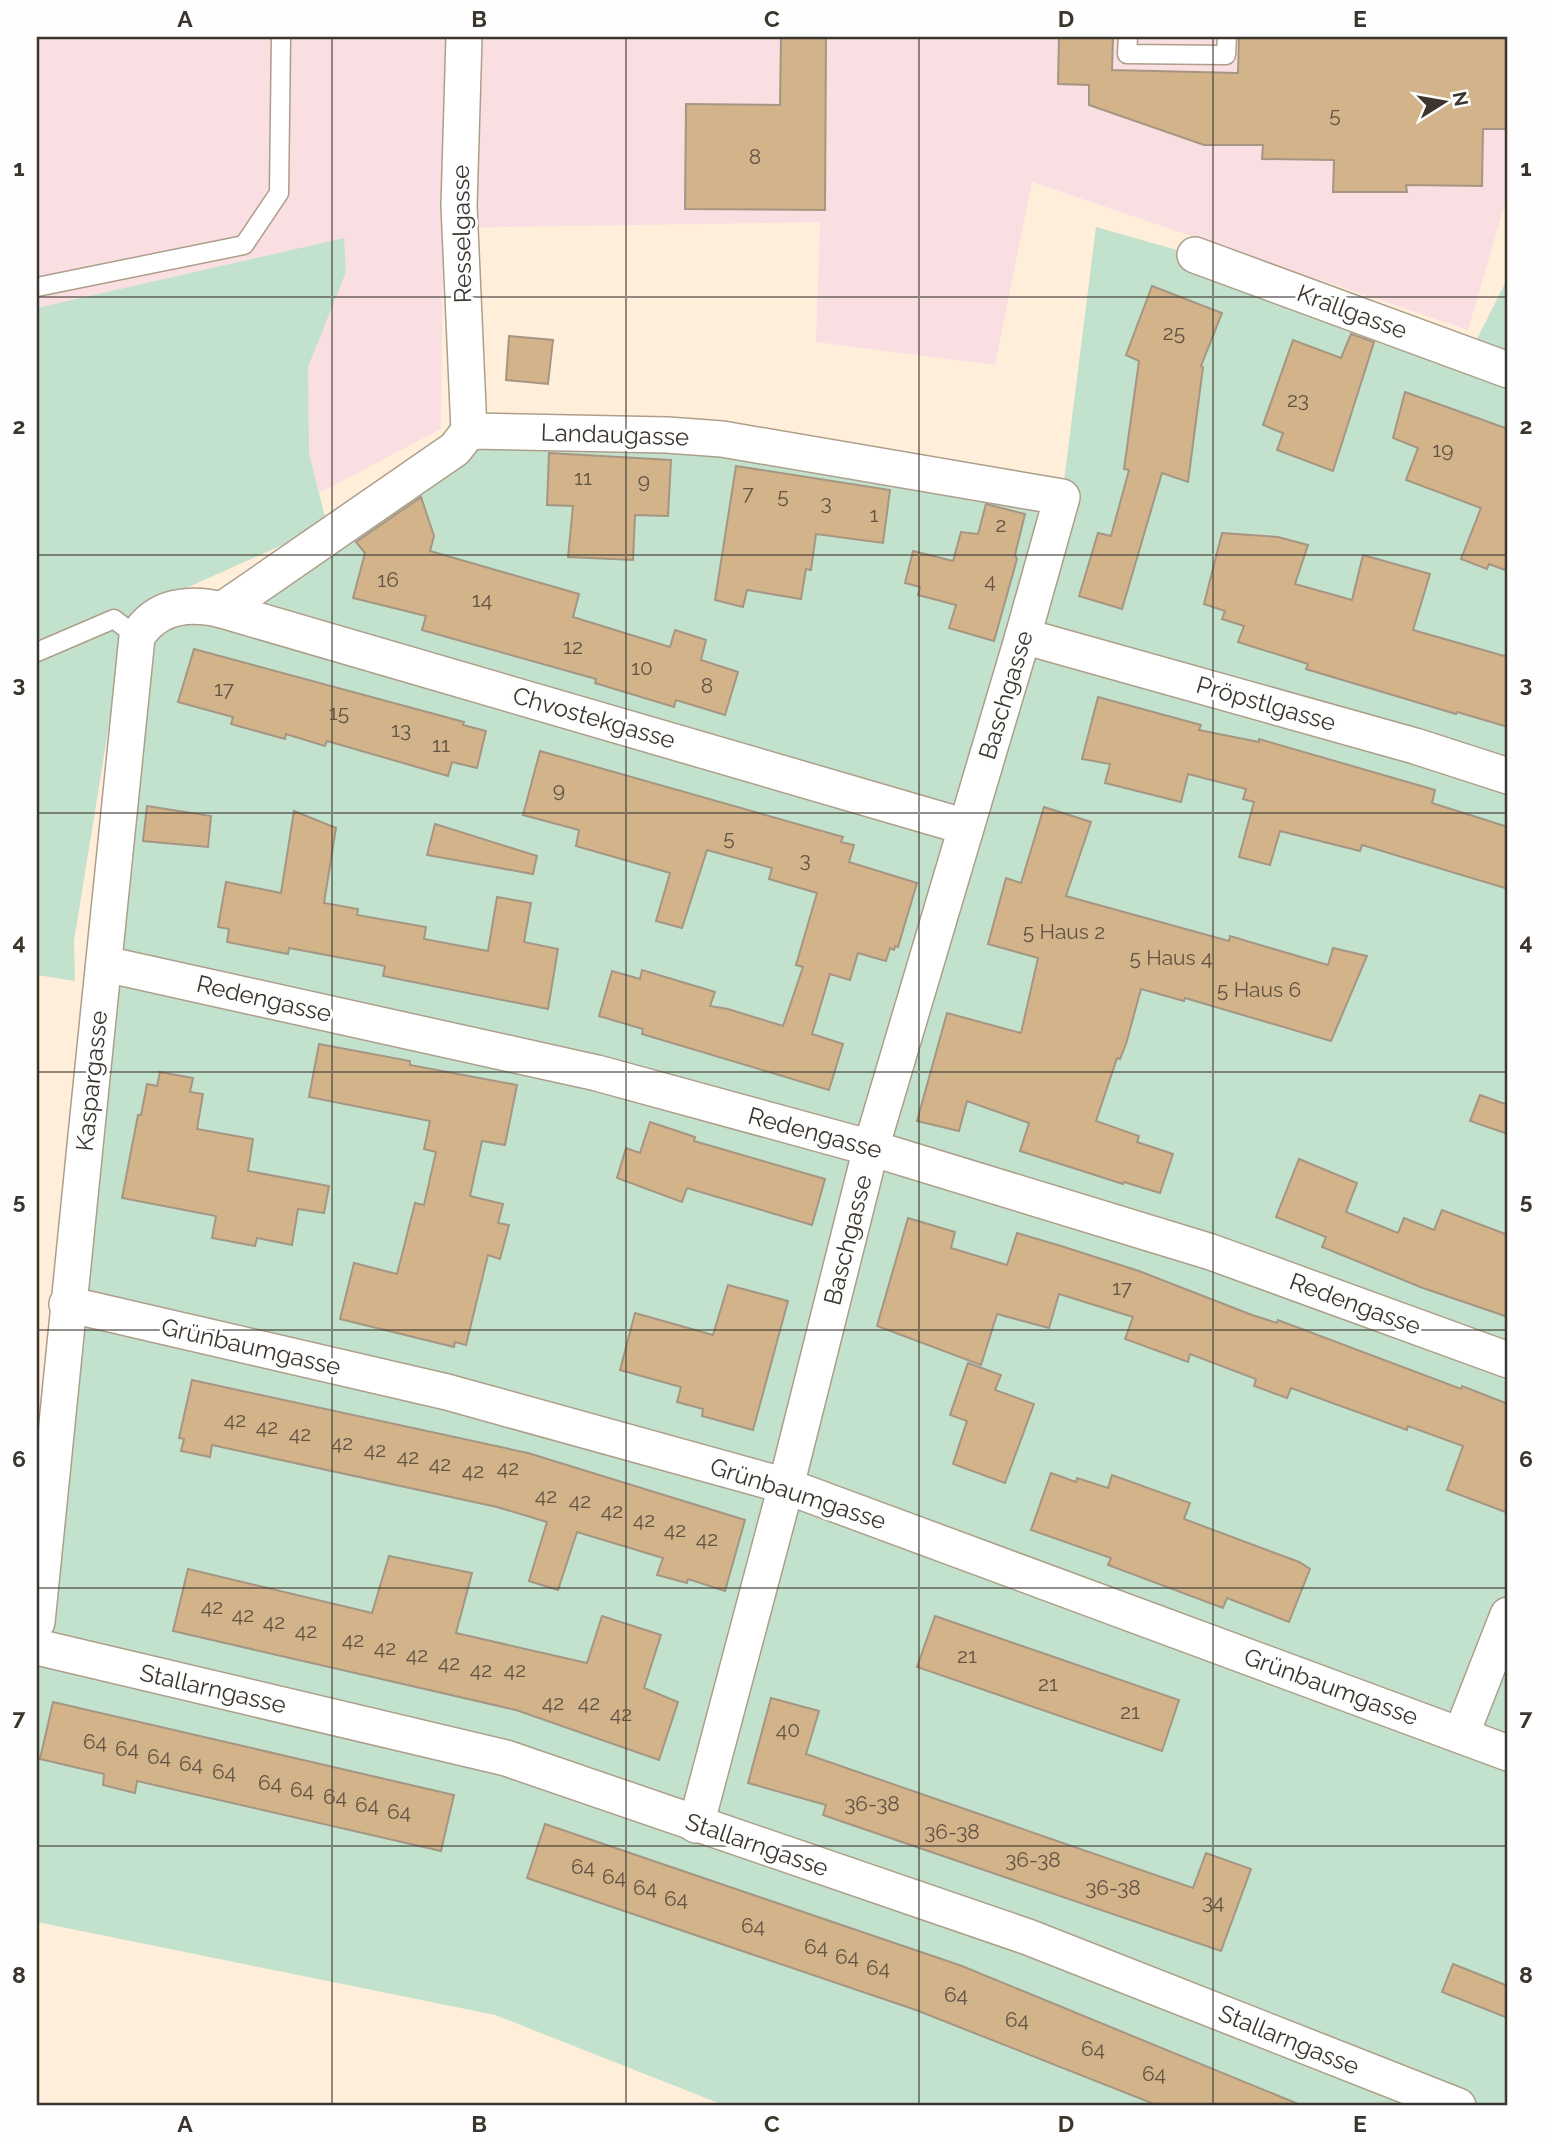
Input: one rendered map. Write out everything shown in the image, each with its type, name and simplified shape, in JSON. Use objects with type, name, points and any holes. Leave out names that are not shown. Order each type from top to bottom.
[{"type":"street","name":"Resselgasse","points":[[464,37],[459,205],[469,431]]},
{"type":"street","name":"Krallgasse","points":[[1195,255],[1508,370]]},
{"type":"street","name":"Landaugasse","points":[[469,431],[667,435],[722,439],[1062,497]]},
{"type":"street","points":[[137,637],[144,625],[179,607],[198,604],[222,610],[455,449],[469,431]]},
{"type":"street","name":"Baschgasse","points":[[696,1825],[786,1486],[871,1148],[1024,636],[1062,497]]},
{"type":"street","name":"Chvostekgasse","points":[[222,610],[966,827]]},
{"type":"street","name":"Pröpstlgasse","points":[[1024,636],[1415,746],[1508,776]]},
{"type":"street","name":"Kaspargasse","points":[[37,1622],[67,1304],[105,964],[137,637]]},
{"type":"street","name":"Redengasse","points":[[105,964],[597,1073],[871,1148],[1211,1252],[1508,1360]]},
{"type":"street","name":"Grünbaumgasse","points":[[67,1304],[447,1392],[786,1486],[1508,1753]]},
{"type":"street","points":[[1461,1735],[1508,1615]]},
{"type":"street","name":"Stallarngasse","points":[[37,1647],[506,1758],[1028,1937],[1458,2106]]},
{"type":"lane","points":[[37,286],[244,245],[279,193],[281,37]]},
{"type":"lane","points":[[1128,37],[1128,54],[1202,55],[1226,55],[1227,37]]},
{"type":"lane","points":[[37,652],[114,620],[137,637]]},
{"type":"shaded area","points":[[37,37],[1508,37],[1508,193],[1468,330],[1032,182],[995,365],[816,342],[820,222],[443,228],[441,429],[37,641]]},
{"type":"green space","points":[[1096,227],[1195,255],[1469,355],[1508,277],[1508,2106],[726,2106],[495,2015],[37,1922],[37,1622],[137,637],[198,604],[455,449],[667,435],[1062,497]]},
{"type":"green space","points":[[344,238],[346,272],[308,367],[309,453],[327,525],[142,608],[120,657],[74,941],[75,981],[37,975],[37,308]]},
{"type":"building","points":[[781,37],[826,37],[825,210],[685,209],[686,104],[780,105]]},
{"type":"building","points":[[1059,37],[1113,37],[1112,70],[1238,73],[1239,37],[1508,37],[1508,129],[1483,129],[1482,186],[1406,185],[1407,192],[1333,192],[1334,160],[1262,159],[1263,145],[1204,145],[1089,105],[1089,85],[1058,84]]},
{"type":"building","points":[[1152,286],[1222,313],[1201,366],[1188,482],[1162,473],[1122,609],[1079,596],[1098,533],[1111,536],[1129,470],[1124,469],[1139,361],[1126,355]]},
{"type":"building","points":[[1351,334],[1374,342],[1333,471],[1277,450],[1283,433],[1263,425],[1293,340],[1341,358]]},
{"type":"building","points":[[509,336],[553,340],[548,384],[506,380]]},
{"type":"building","points":[[1405,392],[1508,429],[1508,571],[1489,564],[1487,569],[1461,559],[1481,508],[1406,480],[1418,448],[1393,438]]},
{"type":"building","points":[[549,453],[671,460],[668,516],[635,515],[633,560],[568,557],[573,506],[547,505]]},
{"type":"building","points":[[736,466],[890,490],[883,543],[816,534],[811,570],[806,569],[801,599],[747,590],[743,607],[715,600]]},
{"type":"building","points":[[421,497],[434,536],[430,551],[579,594],[573,617],[670,647],[675,630],[706,640],[701,660],[738,672],[725,715],[676,700],[674,707],[595,683],[596,679],[422,630],[426,616],[353,598],[365,553],[356,542]]},
{"type":"building","points":[[986,504],[1025,514],[1015,555],[1017,559],[994,641],[949,628],[956,605],[918,595],[920,587],[905,583],[913,551],[953,561],[961,532],[978,534]]},
{"type":"building","points":[[1222,533],[1278,537],[1308,545],[1295,584],[1352,600],[1363,555],[1430,574],[1413,630],[1508,657],[1508,727],[1306,669],[1308,664],[1238,642],[1244,626],[1222,619],[1225,611],[1204,604]]},
{"type":"building","points":[[194,649],[464,722],[463,725],[486,731],[477,768],[452,762],[448,776],[327,741],[325,746],[286,734],[285,739],[231,724],[233,717],[178,702]]},
{"type":"building","points":[[1098,697],[1201,725],[1199,730],[1259,742],[1259,739],[1435,790],[1432,803],[1508,827],[1508,889],[1362,845],[1360,851],[1280,831],[1270,865],[1239,857],[1254,802],[1243,799],[1246,789],[1188,774],[1181,802],[1105,783],[1110,764],[1082,759]]},
{"type":"building","points":[[540,751],[843,837],[841,842],[854,845],[849,862],[917,883],[898,947],[895,946],[894,950],[890,948],[886,961],[858,953],[850,980],[830,974],[812,1034],[843,1044],[829,1090],[642,1034],[643,1029],[599,1016],[612,971],[640,979],[642,970],[715,992],[710,1006],[783,1026],[803,967],[796,965],[817,893],[769,879],[772,868],[707,850],[682,928],[656,921],[670,873],[576,846],[579,830],[523,815]]},
{"type":"building","points":[[147,806],[211,816],[208,847],[143,841]]},
{"type":"building","points":[[1044,807],[1091,822],[1066,896],[1229,941],[1230,936],[1328,965],[1333,948],[1367,956],[1331,1041],[1185,998],[1184,1001],[1141,989],[1126,1044],[1120,1059],[1117,1058],[1096,1121],[1139,1136],[1137,1142],[1173,1154],[1160,1193],[1020,1151],[1029,1123],[967,1101],[959,1131],[917,1121],[947,1013],[1021,1033],[1038,958],[988,944],[1006,878],[1021,883]]},
{"type":"building","points":[[294,811],[336,828],[324,903],[358,909],[357,915],[426,927],[424,939],[488,951],[497,897],[531,903],[524,942],[558,949],[548,1009],[383,976],[385,966],[289,948],[288,954],[227,942],[229,929],[218,927],[226,882],[281,893]]},
{"type":"building","points":[[435,824],[537,856],[533,874],[427,855]]},
{"type":"building","points":[[319,1044],[410,1061],[410,1065],[517,1085],[505,1145],[482,1141],[470,1196],[503,1204],[498,1223],[509,1225],[500,1259],[488,1255],[466,1345],[455,1342],[454,1347],[340,1319],[354,1263],[397,1274],[415,1203],[424,1205],[436,1152],[424,1149],[430,1121],[309,1097]]},
{"type":"building","points":[[160,1072],[193,1078],[190,1092],[203,1094],[197,1129],[253,1139],[248,1171],[329,1186],[324,1213],[298,1209],[292,1245],[257,1238],[255,1246],[212,1238],[216,1216],[122,1198],[138,1115],[141,1115],[147,1084],[157,1086]]},
{"type":"building","points":[[1480,1095],[1508,1105],[1508,1134],[1470,1121]]},
{"type":"building","points":[[650,1122],[695,1137],[694,1141],[825,1179],[812,1225],[687,1188],[682,1202],[617,1178],[626,1148],[640,1153]]},
{"type":"building","points":[[1299,1159],[1357,1183],[1346,1212],[1398,1233],[1404,1218],[1434,1230],[1442,1210],[1508,1235],[1508,1317],[1423,1288],[1322,1247],[1326,1237],[1276,1217]]},
{"type":"building","points":[[908,1218],[955,1232],[951,1248],[1007,1265],[1017,1233],[1061,1246],[1139,1271],[1252,1315],[1277,1323],[1278,1320],[1508,1404],[1508,1513],[1447,1490],[1463,1446],[1408,1426],[1407,1430],[1291,1388],[1287,1398],[1254,1386],[1256,1379],[1190,1354],[1188,1362],[1125,1339],[1133,1317],[1059,1294],[1049,1328],[997,1314],[981,1365],[877,1326]]},
{"type":"building","points":[[728,1285],[788,1301],[753,1430],[702,1416],[703,1409],[677,1402],[681,1387],[620,1370],[635,1313],[713,1335]]},
{"type":"building","points":[[968,1363],[1001,1375],[995,1390],[1034,1404],[1005,1483],[953,1464],[967,1421],[950,1415]]},
{"type":"building","points":[[192,1380],[528,1453],[745,1520],[725,1591],[688,1579],[687,1583],[657,1575],[663,1558],[577,1532],[558,1590],[529,1581],[547,1522],[497,1507],[212,1445],[210,1457],[181,1451],[184,1439],[179,1438]]},
{"type":"building","points":[[1051,1473],[1076,1482],[1077,1478],[1108,1488],[1112,1475],[1190,1503],[1184,1519],[1299,1562],[1310,1569],[1289,1622],[1227,1598],[1223,1608],[1108,1565],[1111,1558],[1031,1530]]},
{"type":"building","points":[[389,1556],[472,1573],[456,1633],[587,1663],[602,1616],[661,1635],[644,1688],[678,1702],[659,1760],[516,1710],[173,1631],[188,1569],[372,1613]]},
{"type":"building","points":[[935,1616],[1179,1700],[1162,1751],[917,1667]]},
{"type":"building","points":[[771,1698],[819,1711],[806,1754],[1193,1888],[1206,1853],[1251,1869],[1221,1951],[823,1815],[826,1805],[748,1783]]},
{"type":"building","points":[[53,1702],[454,1795],[441,1851],[137,1781],[135,1793],[103,1785],[104,1774],[40,1759]]},
{"type":"building","points":[[545,1824],[962,1966],[1303,2106],[1159,2106],[916,2010],[527,1878]]},
{"type":"building","points":[[1453,1964],[1508,1986],[1508,2018],[1442,1992]]}]
